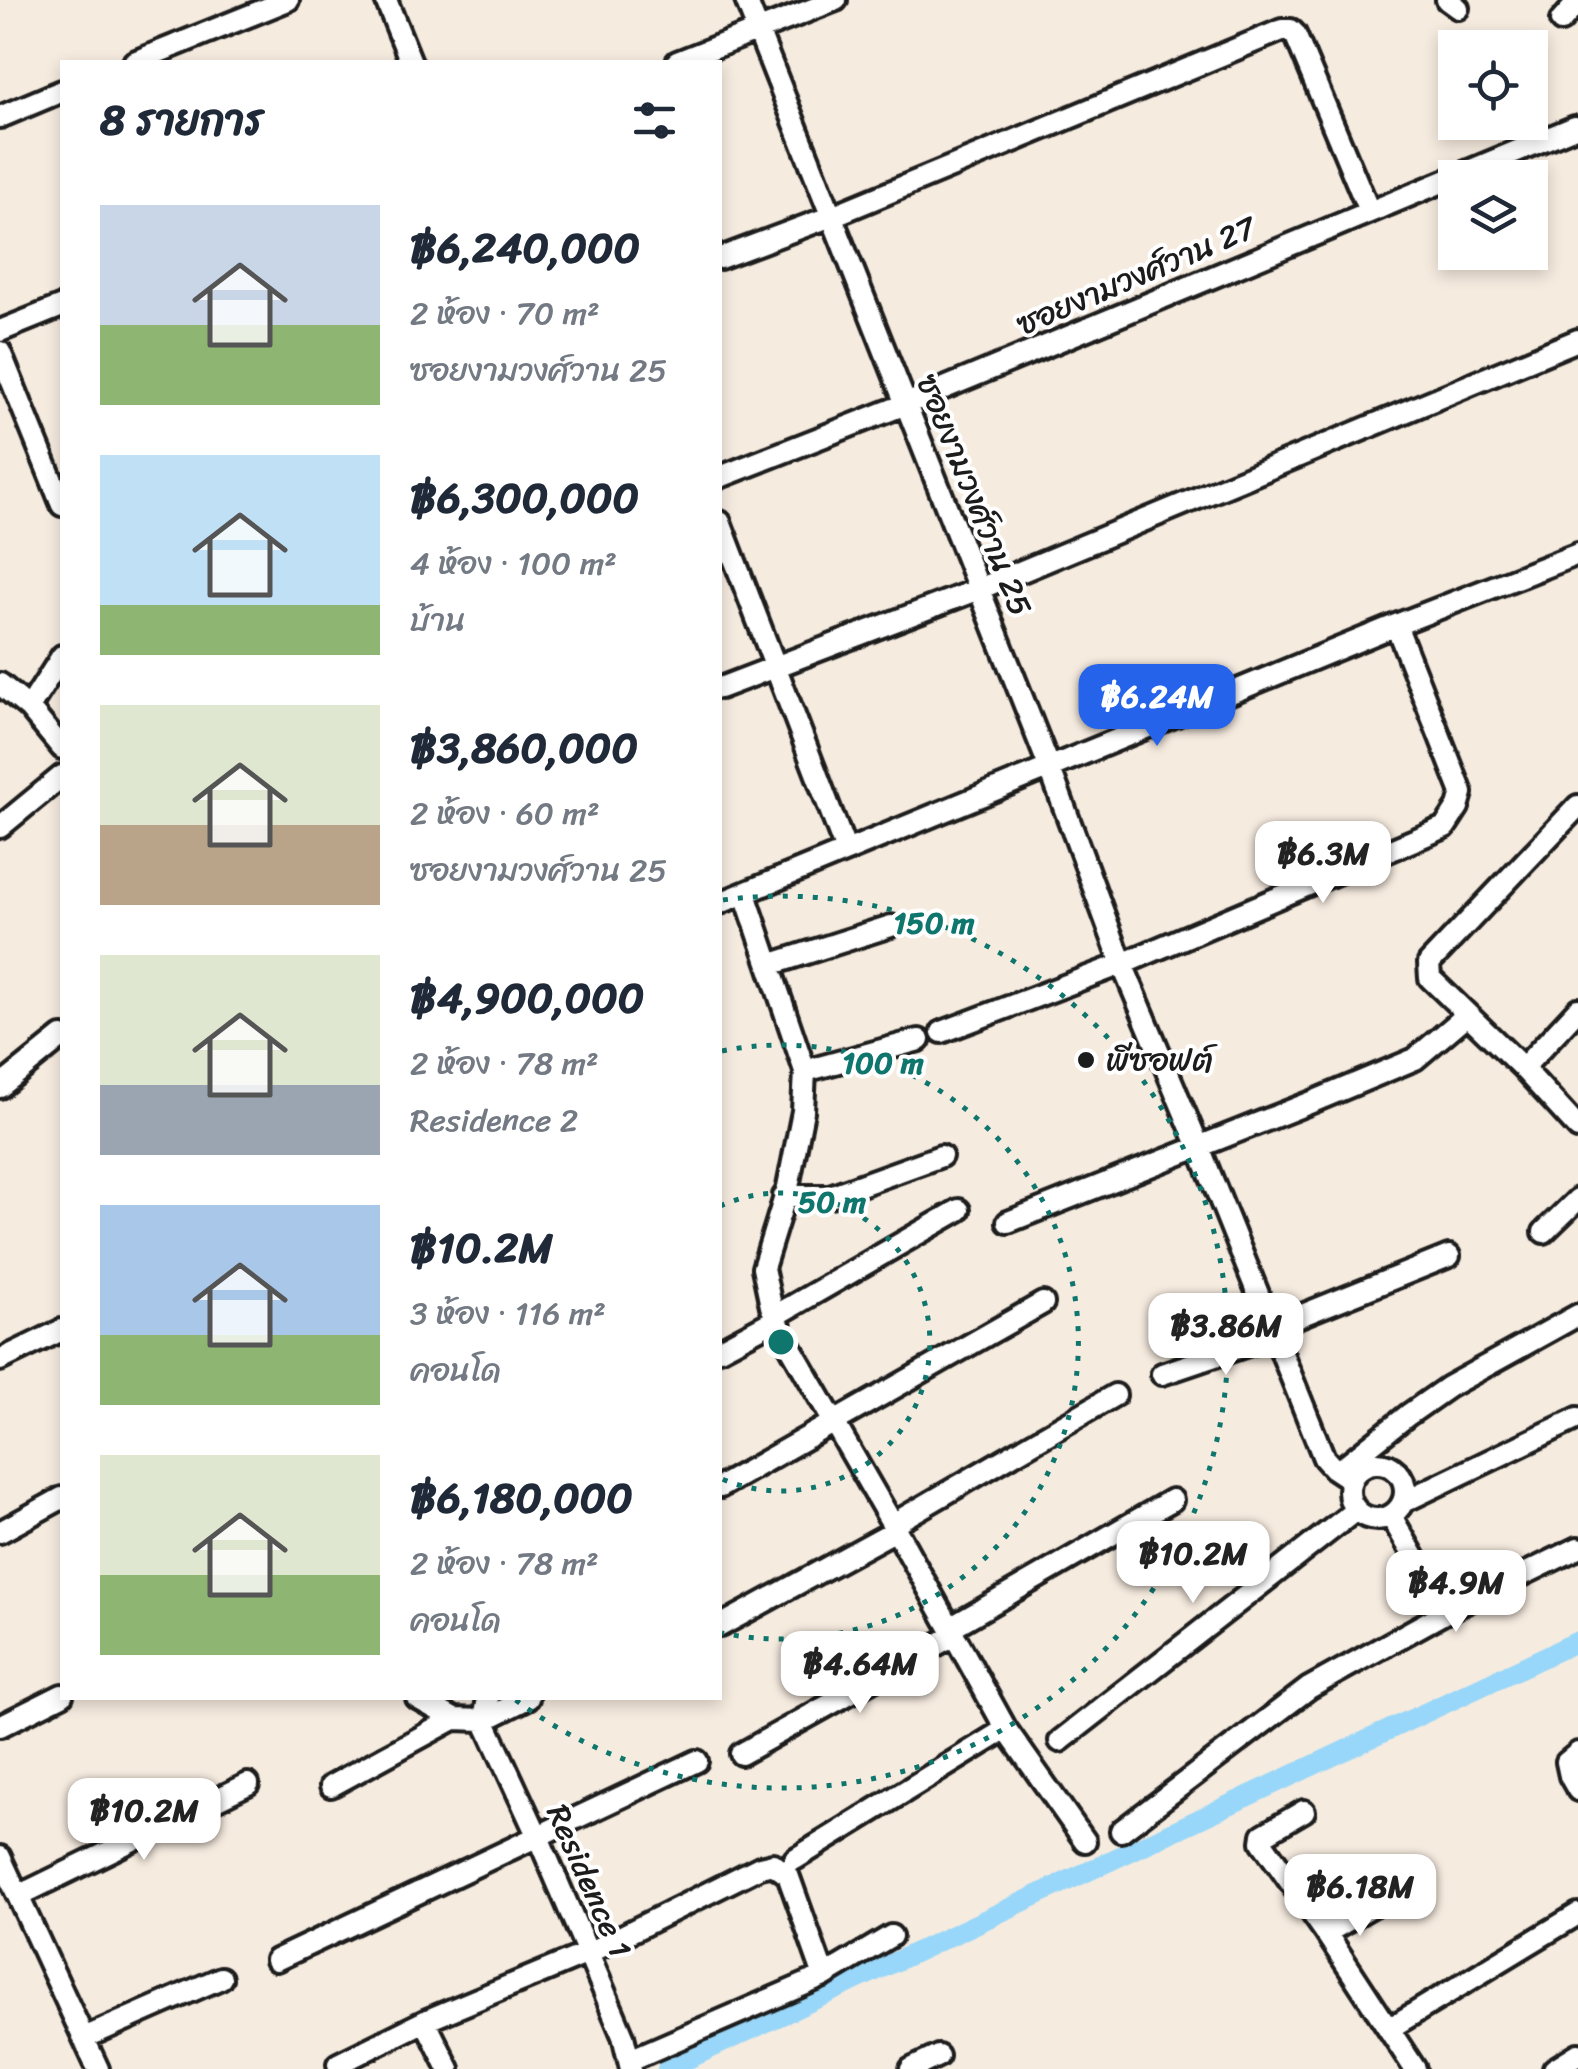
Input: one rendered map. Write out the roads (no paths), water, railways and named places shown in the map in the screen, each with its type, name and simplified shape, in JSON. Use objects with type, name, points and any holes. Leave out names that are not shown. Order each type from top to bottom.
[{"type":"street","points":[[139,60],[288,0]]},
{"type":"street","points":[[386,0],[410,60]]},
{"type":"street","name":"ซอยงามวงศ์วาน 25","points":[[746,0],[1049,766],[1122,964],[1272,1332],[1338,1470]]},
{"type":"street","points":[[682,60],[836,0]]},
{"type":"street","points":[[1562,21],[1578,2]]},
{"type":"street","points":[[722,257],[832,216],[1282,30],[1295,34],[1368,212]]},
{"type":"street","points":[[0,117],[60,92]]},
{"type":"street","name":"ซอยงามวงศ์วาน 27","points":[[722,476],[1574,127]]},
{"type":"street","points":[[0,331],[60,307]]},
{"type":"street","points":[[722,687],[979,588],[1578,340]]},
{"type":"street","points":[[0,352],[60,500]]},
{"type":"street","points":[[722,527],[846,851]]},
{"type":"street","points":[[722,902],[1396,624],[1578,554]]},
{"type":"street","points":[[942,1032],[1122,964],[1445,827],[1462,793],[1396,624]]},
{"type":"street","points":[[29,708],[60,659]]},
{"type":"street","points":[[0,684],[29,708],[60,746]]},
{"type":"street","points":[[0,827],[60,778]]},
{"type":"street","points":[[1578,806],[1429,963],[1430,978],[1578,1128]]},
{"type":"street","points":[[744,894],[805,1072],[803,1111],[784,1196],[762,1268],[776,1318],[1006,1729],[1085,1842]]},
{"type":"street","points":[[769,964],[891,926]]},
{"type":"street","points":[[1523,1068],[1578,1010]]},
{"type":"street","points":[[1008,1222],[1415,1060],[1467,1016]]},
{"type":"street","points":[[0,1087],[60,1039]]},
{"type":"street","points":[[805,1072],[919,1040]]},
{"type":"street","points":[[784,1196],[830,1196],[941,1156]]},
{"type":"street","points":[[1544,1232],[1578,1200]]},
{"type":"street","points":[[722,1348],[960,1210]]},
{"type":"street","points":[[1162,1374],[1272,1332],[1448,1256]]},
{"type":"street","points":[[722,1486],[1043,1303]]},
{"type":"street","points":[[1338,1470],[1448,1386],[1578,1315]]},
{"type":"street","points":[[0,1360],[60,1331]]},
{"type":"street","points":[[722,1625],[1115,1395]]},
{"type":"street","points":[[1338,1470],[1356,1510],[1373,1518],[1578,1418]]},
{"type":"street","points":[[1338,1470],[1371,1463],[1389,1464],[1402,1476],[1405,1484],[1397,1509],[1446,1612]]},
{"type":"street","points":[[0,1532],[60,1499]]},
{"type":"street","points":[[741,1754],[1172,1500]]},
{"type":"street","points":[[1060,1742],[1356,1510]]},
{"type":"street","points":[[1121,1831],[1309,1688],[1446,1612],[1578,1548]]},
{"type":"street","points":[[0,1726],[60,1696]]},
{"type":"street","points":[[421,1700],[454,1719],[484,1720],[524,1700]]},
{"type":"street","points":[[484,1720],[488,1700]]},
{"type":"street","points":[[331,1786],[454,1719]]},
{"type":"street","name":"Residence 1","points":[[484,1720],[588,1952],[623,2036],[630,2066]]},
{"type":"street","points":[[796,1859],[1006,1729]]},
{"type":"street","points":[[1572,1758],[1570,1776],[1578,1790]]},
{"type":"street","points":[[276,1960],[697,1761]]},
{"type":"street","points":[[18,1896],[248,1784]]},
{"type":"street","points":[[1304,1811],[1263,1834],[1262,1842],[1414,2069]]},
{"type":"street","points":[[0,1857],[98,2069]]},
{"type":"street","points":[[338,2064],[772,1864],[788,1875],[824,1976]]},
{"type":"street","points":[[1326,1934],[1403,1888]]},
{"type":"street","points":[[1390,2028],[1578,1914]]},
{"type":"street","points":[[630,2066],[824,1976],[891,1936]]},
{"type":"street","points":[[84,2038],[220,1978]]},
{"type":"street","points":[[426,2021],[449,2069]]},
{"type":"street","points":[[1554,2069],[1578,2054]]},
{"type":"street","points":[[910,2069],[938,2056]]},
{"type":"waterway","points":[[667,2069],[1578,1641]]},
{"type":"place","name":"พีซอฟต์","points":[[1086,1060]]}]
